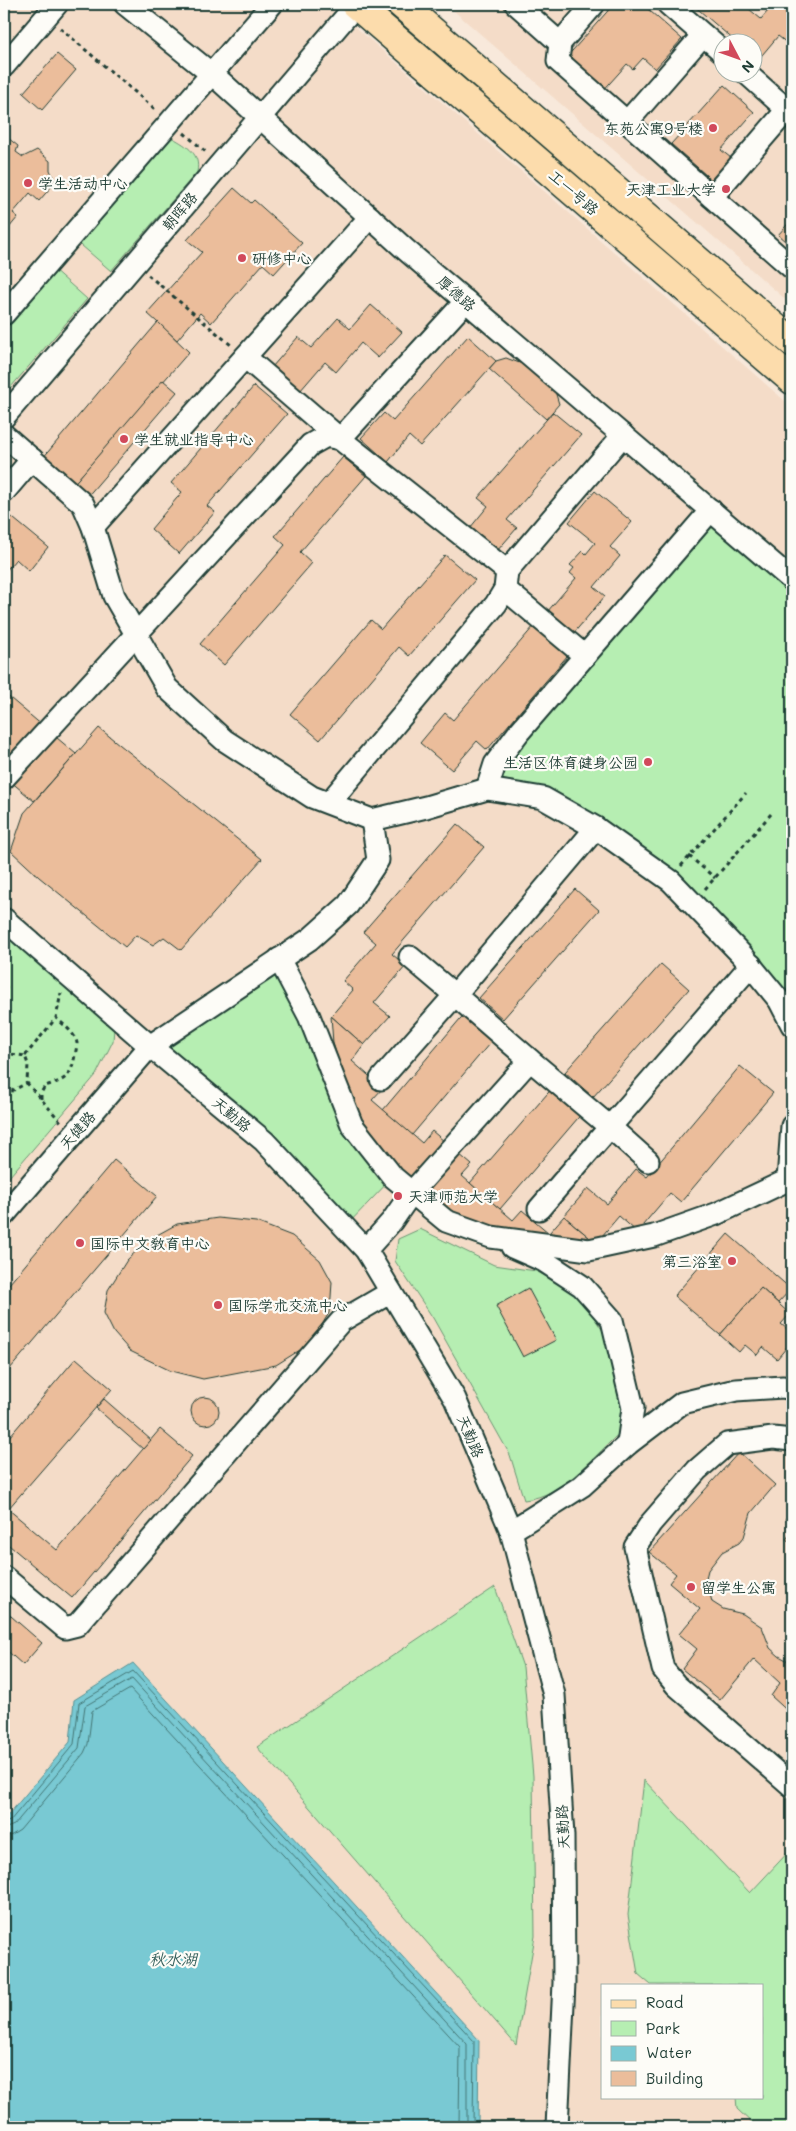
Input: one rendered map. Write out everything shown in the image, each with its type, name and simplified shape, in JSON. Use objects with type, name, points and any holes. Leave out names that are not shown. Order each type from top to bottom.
[{"type":"main road","name":"工一号路","points":[[356,4],[792,380]]},
{"type":"main road","name":"工一号路","points":[[401,4],[792,342]]},
{"type":"street","name":"厚德路","points":[[125,4],[211,73],[466,301],[792,580]]},
{"type":"street","points":[[4,314],[272,4]]},
{"type":"street","name":"朝晖路","points":[[4,417],[356,4]]},
{"type":"street","points":[[516,4],[560,43]]},
{"type":"street","points":[[594,4],[560,43],[558,61],[792,268]]},
{"type":"street","points":[[668,4],[714,44]]},
{"type":"street","points":[[4,66],[52,10]]},
{"type":"street","points":[[627,122],[703,35]]},
{"type":"street","points":[[712,197],[791,110],[757,82]]},
{"type":"street","points":[[93,527],[370,217]]},
{"type":"street","points":[[340,439],[466,301]]},
{"type":"street","points":[[245,357],[506,580],[585,656]]},
{"type":"street","points":[[329,803],[496,604],[506,580],[623,434]]},
{"type":"street","points":[[4,435],[83,504],[93,527],[114,596],[167,688],[224,740],[312,797],[372,820],[426,807],[487,789],[542,798],[596,828],[670,880],[751,965],[779,1000],[792,1025]]},
{"type":"street","points":[[4,778],[310,445],[326,436],[340,439]]},
{"type":"street","points":[[4,492],[32,459]]},
{"type":"street","points":[[487,789],[494,764],[519,732],[711,510]]},
{"type":"street","name":"天健路","points":[[4,1215],[150,1046],[310,939],[348,905],[378,860],[372,820]]},
{"type":"street","points":[[381,1078],[455,995],[596,828]]},
{"type":"street","name":"天勤路","points":[[4,919],[150,1046],[264,1141],[366,1250],[455,1399],[511,1531],[554,1695],[563,1836],[564,1983],[557,2127]]},
{"type":"street","points":[[410,957],[648,1160]]},
{"type":"street","points":[[280,959],[309,1016],[352,1125],[393,1177],[446,1221],[544,1260],[582,1286],[612,1320],[634,1408],[628,1444]]},
{"type":"street","points":[[539,1209],[751,965]]},
{"type":"street","points":[[366,1250],[392,1221],[412,1192],[530,1060]]},
{"type":"street","points":[[490,1237],[589,1250],[654,1236],[716,1214],[790,1184],[792,1126]]},
{"type":"street","points":[[4,1577],[65,1628],[77,1625],[341,1322],[391,1292]]},
{"type":"street","points":[[511,1531],[582,1486],[628,1444],[682,1403],[736,1390],[782,1387],[792,1389]]},
{"type":"street","points":[[792,1440],[773,1438],[727,1444],[697,1470],[651,1523],[635,1547],[663,1669],[676,1685],[792,1786]]},
{"type":"path","points":[[52,10],[170,121],[219,164]]},
{"type":"path","points":[[134,264],[245,357]]},
{"type":"path","points":[[670,880],[746,793]]},
{"type":"path","points":[[692,903],[771,814]]},
{"type":"path","points":[[689,856],[715,878]]},
{"type":"path","points":[[4,977],[6,988],[4,993]]},
{"type":"path","points":[[25,1056],[56,1018],[61,994],[72,978]]},
{"type":"path","points":[[42,1100],[41,1093],[45,1086],[62,1082],[69,1074],[73,1067],[76,1050],[77,1042],[72,1033],[56,1018]]},
{"type":"path","points":[[4,1053],[25,1056]]},
{"type":"path","points":[[25,1056],[28,1064],[27,1083],[56,1117],[74,1133]]},
{"type":"path","points":[[4,1095],[27,1083]]},
{"type":"shaded area","name":"天津师范大学","points":[[4,4],[329,4],[792,407],[792,2127],[4,2127]]},
{"type":"shaded area","name":"天津工业大学","points":[[446,4],[792,4],[792,305]]},
{"type":"green space","points":[[173,138],[195,155],[198,166],[197,172],[111,271],[74,239],[161,140]]},
{"type":"green space","points":[[52,268],[87,299],[4,395],[4,324]]},
{"type":"green space","name":"生活区体育健身公园","points":[[711,523],[792,588],[792,1010],[727,925],[542,790],[502,779],[501,771],[508,753]]},
{"type":"green space","points":[[4,931],[114,1028],[113,1041],[96,1075],[4,1183]]},
{"type":"green space","points":[[279,959],[352,1125],[393,1177],[345,1227],[150,1046]]},
{"type":"green space","points":[[420,1229],[494,1265],[536,1271],[579,1295],[609,1340],[624,1429],[578,1473],[553,1491],[539,1497],[524,1500],[510,1455],[433,1318],[395,1261],[398,1239]]},
{"type":"green space","points":[[495,1587],[523,1667],[533,1776],[535,1936],[516,2045],[257,1747]]},
{"type":"green space","points":[[644,1780],[750,1893],[792,1848],[792,2127],[756,2127],[737,2109],[736,2098],[764,2098],[764,1984],[650,1984],[638,1974],[628,1915]]},
{"type":"water","name":"秋水湖","points":[[133,1663],[479,2040],[478,2127],[4,2127],[4,1820],[70,1742],[74,1700]]},
{"type":"building","points":[[614,4],[642,4],[682,39],[655,69],[643,58],[633,69],[627,64],[601,93],[564,60]]},
{"type":"building","points":[[692,4],[743,4],[761,19],[774,4],[792,4],[792,47],[778,36],[764,53],[764,32],[724,32]]},
{"type":"building","points":[[57,54],[76,70],[42,110],[23,93]]},
{"type":"building","name":"东苑公寓9号楼","points":[[724,85],[754,112],[721,150],[736,162],[716,184],[671,144]]},
{"type":"building","name":"学生活动中心","points":[[8,138],[18,146],[16,152],[23,157],[37,150],[50,161],[50,170],[54,179],[51,187],[39,201],[30,193],[13,213],[18,217],[4,234],[4,143]]},
{"type":"building","name":"研修中心","points":[[234,188],[251,203],[254,200],[302,243],[274,274],[263,264],[211,323],[200,313],[177,340],[147,313],[202,252],[187,240]]},
{"type":"building","points":[[792,219],[792,247],[778,235]]},
{"type":"building","points":[[371,305],[402,332],[378,358],[361,343],[336,372],[325,362],[300,391],[272,367],[298,337],[311,348],[338,318],[350,329]]},
{"type":"building","points":[[158,322],[189,352],[72,486],[42,459]]},
{"type":"building","points":[[468,336],[496,361],[420,446],[409,436],[388,462],[361,438],[384,413],[393,421]]},
{"type":"building","points":[[506,358],[525,365],[554,388],[559,404],[546,419],[489,369],[496,361]]},
{"type":"building","name":"学生就业指导中心","points":[[163,380],[177,392],[86,498],[72,486]]},
{"type":"building","points":[[254,386],[287,414],[207,506],[215,512],[179,554],[151,529],[182,492],[171,483]]},
{"type":"building","points":[[553,412],[581,435],[507,520],[517,528],[497,551],[470,528],[488,506],[478,498]]},
{"type":"building","points":[[343,457],[366,476],[300,552],[312,563],[224,665],[200,644],[285,545],[275,536]]},
{"type":"building","points":[[595,491],[632,522],[610,547],[620,556],[594,587],[605,596],[573,634],[547,612],[576,578],[570,573],[574,568],[570,565],[583,551],[586,554],[595,543],[569,522]]},
{"type":"building","points":[[8,514],[48,547],[29,571],[16,559],[4,573],[4,519]]},
{"type":"building","points":[[445,555],[475,580],[409,656],[399,647],[320,740],[290,714],[371,620],[381,629]]},
{"type":"building","points":[[534,626],[568,655],[487,750],[477,741],[452,770],[420,743],[445,713],[453,720]]},
{"type":"building","points":[[4,693],[76,754],[34,801],[4,776]]},
{"type":"building","points":[[99,728],[262,859],[181,950],[164,937],[153,945],[136,935],[125,947],[39,877],[11,851],[24,813]]},
{"type":"building","points":[[457,824],[484,847],[392,954],[406,966],[374,1003],[390,1016],[364,1045],[331,1016],[353,990],[343,981],[376,943],[363,932]]},
{"type":"building","points":[[575,889],[599,910],[503,1019],[479,998]]},
{"type":"building","points":[[661,964],[689,989],[593,1097],[565,1072]]},
{"type":"building","points":[[466,1012],[495,1037],[412,1135],[383,1110]]},
{"type":"building","points":[[331,1016],[364,1045],[352,1061],[383,1088],[372,1100],[422,1143],[432,1131],[444,1141],[433,1154],[450,1167],[459,1154],[472,1165],[462,1176],[513,1220],[522,1210],[549,1233],[564,1216],[596,1243],[491,1233],[434,1203],[388,1157],[364,1125],[345,1082],[333,1043]]},
{"type":"building","points":[[740,1066],[773,1093],[681,1202],[670,1193],[637,1232],[619,1216],[596,1243],[564,1216],[588,1188],[607,1204],[636,1169],[647,1177]]},
{"type":"building","points":[[554,1086],[584,1111],[500,1209],[470,1183]]},
{"type":"building","name":"国际中文教育中心","points":[[114,1160],[157,1196],[4,1376],[4,1290]]},
{"type":"building","name":"国际学术交流中心","points":[[218,1218],[256,1222],[292,1236],[320,1260],[332,1282],[331,1297],[329,1313],[317,1333],[300,1350],[276,1365],[203,1379],[171,1371],[130,1351],[114,1333],[104,1313],[108,1290],[127,1260],[148,1240],[177,1224]]},
{"type":"building","name":"第三浴室","points":[[728,1234],[791,1289],[778,1303],[761,1288],[720,1335],[674,1296]]},
{"type":"building","points":[[528,1288],[556,1340],[523,1357],[496,1306]]},
{"type":"building","points":[[761,1288],[790,1314],[781,1324],[792,1333],[792,1341],[777,1359],[763,1347],[757,1355],[745,1345],[739,1352],[720,1335]]},
{"type":"building","points":[[76,1358],[112,1389],[8,1509],[57,1550],[160,1429],[192,1456],[72,1598],[4,1541],[4,1443]]},
{"type":"building","points":[[205,1397],[215,1401],[219,1411],[215,1421],[205,1425],[195,1421],[191,1411],[195,1401]]},
{"type":"building","points":[[104,1399],[151,1440],[143,1449],[96,1408]]},
{"type":"building","name":"留学生公寓","points":[[739,1452],[775,1485],[751,1513],[744,1537],[739,1543],[722,1552],[708,1570],[706,1578],[712,1602],[723,1609],[743,1614],[762,1627],[770,1648],[779,1656],[792,1663],[792,1715],[771,1696],[780,1683],[754,1659],[720,1700],[682,1669],[697,1649],[679,1634],[700,1609],[669,1583],[676,1574],[649,1552]]},
{"type":"building","points":[[792,1511],[792,1525],[785,1519]]},
{"type":"building","name":"留学生公寓","points":[[792,1532],[792,1544],[786,1539]]},
{"type":"building","points":[[4,1610],[42,1643],[23,1665],[4,1648]]},
{"type":"place","name":"东苑公寓9号楼","points":[[713,128]]},
{"type":"place","name":"学生活动中心","points":[[28,183]]},
{"type":"place","name":"天津工业大学","points":[[726,189]]},
{"type":"place","name":"研修中心","points":[[242,258]]},
{"type":"place","name":"学生就业指导中心","points":[[124,439]]},
{"type":"place","name":"生活区体育健身公园","points":[[648,762]]},
{"type":"place","name":"天津师范大学","points":[[398,1196]]},
{"type":"place","name":"国际中文教育中心","points":[[80,1243]]},
{"type":"place","name":"第三浴室","points":[[732,1261]]},
{"type":"place","name":"国际学术交流中心","points":[[218,1305]]},
{"type":"place","name":"留学生公寓","points":[[691,1587]]}]
